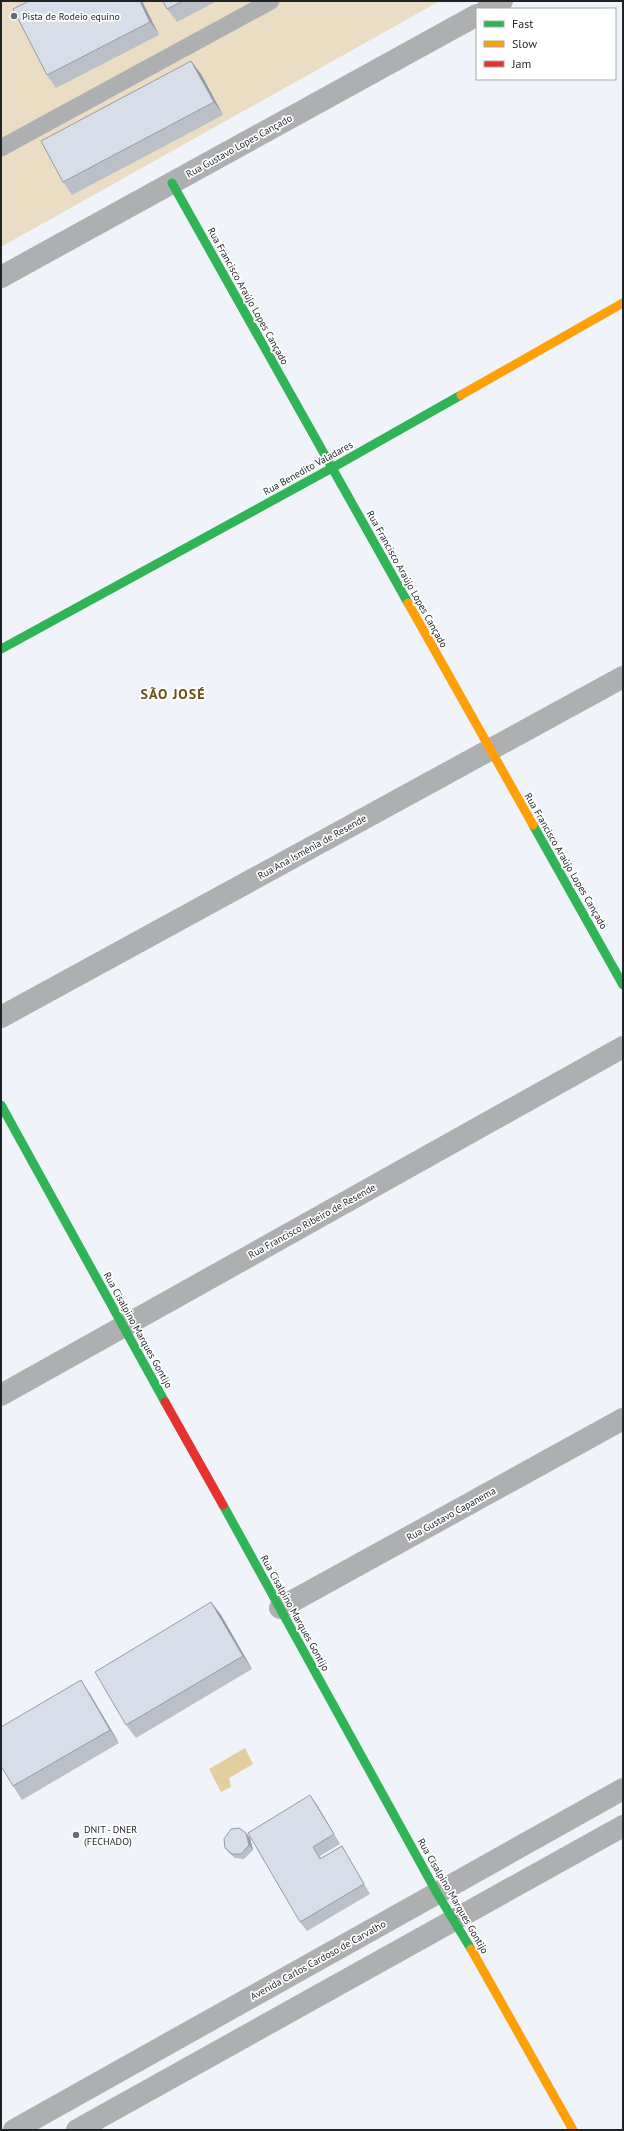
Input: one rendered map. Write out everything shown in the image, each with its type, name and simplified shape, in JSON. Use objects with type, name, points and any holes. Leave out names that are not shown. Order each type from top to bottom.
[{"type":"street","points":[[489,8],[502,1]]},
{"type":"street","name":"Rua Gustavo Lopes Cançado","points":[[1,278],[476,16]]},
{"type":"street","name":"Rua Francisco Araújo Lopes Cançado","points":[[172,183],[623,985]]},
{"type":"street","name":"Rua Benedito Valadares","points":[[1,649],[332,468],[623,302]]},
{"type":"street","name":"Rua Ana Ismênia de Resende","points":[[1,1017],[623,677]]},
{"type":"street","name":"Rua Francisco Ribeiro de Resende","points":[[1,1395],[623,1047]]},
{"type":"street","name":"Rua Cisalpino Marques Gontijo","points":[[1,1105],[437,1893],[455,1920],[573,2130]]},
{"type":"street","name":"Rua Gustavo Capanema","points":[[280,1608],[623,1420]]},
{"type":"street","name":"Avenida Carlos Cardoso de Carvalho","points":[[14,2130],[623,1789]]},
{"type":"street","points":[[77,2130],[623,1826]]},
{"type":"lane","points":[[1,148],[271,1]]},
{"type":"shaded area","points":[[1,1],[440,1],[1,247]]},
{"type":"shaded area","points":[[245,1748],[253,1764],[229,1778],[231,1787],[221,1792],[209,1769]]},
{"type":"building","points":[[29,1],[140,1],[150,22],[47,75],[13,9]]},
{"type":"building","points":[[163,1],[183,1],[167,9]]},
{"type":"building","points":[[191,61],[214,102],[63,182],[41,141]]},
{"type":"building","points":[[211,1602],[243,1656],[126,1725],[95,1672]]},
{"type":"building","points":[[81,1680],[110,1730],[13,1786],[1,1766],[1,1727]]},
{"type":"building","points":[[310,1795],[334,1834],[313,1847],[320,1859],[342,1846],[364,1884],[300,1922],[248,1833]]},
{"type":"building","points":[[239,1828],[246,1833],[249,1845],[241,1854],[232,1854],[225,1848],[224,1839],[231,1829]]},
{"type":"traffic: fast","points":[[172,183],[408,603]]},
{"type":"traffic: fast","points":[[1,649],[332,468],[461,395]]},
{"type":"traffic: fast","points":[[533,825],[623,985]]},
{"type":"traffic: fast","points":[[1,1105],[165,1402]]},
{"type":"traffic: fast","points":[[223,1505],[437,1893],[471,1949]]},
{"type":"traffic: slow","points":[[461,395],[623,303]]},
{"type":"traffic: slow","points":[[408,603],[533,825]]},
{"type":"traffic: slow","points":[[471,1949],[573,2130]]},
{"type":"traffic: jam","points":[[165,1402],[223,1505]]},
{"type":"place","name":"Pista de Rodeio equino","points":[[14,16]]},
{"type":"place","name":"DNIT - DNER (FECHADO)","points":[[76,1835]]},
{"type":"district","name":"SÃO JOSÉ","points":[[173,694]]}]
